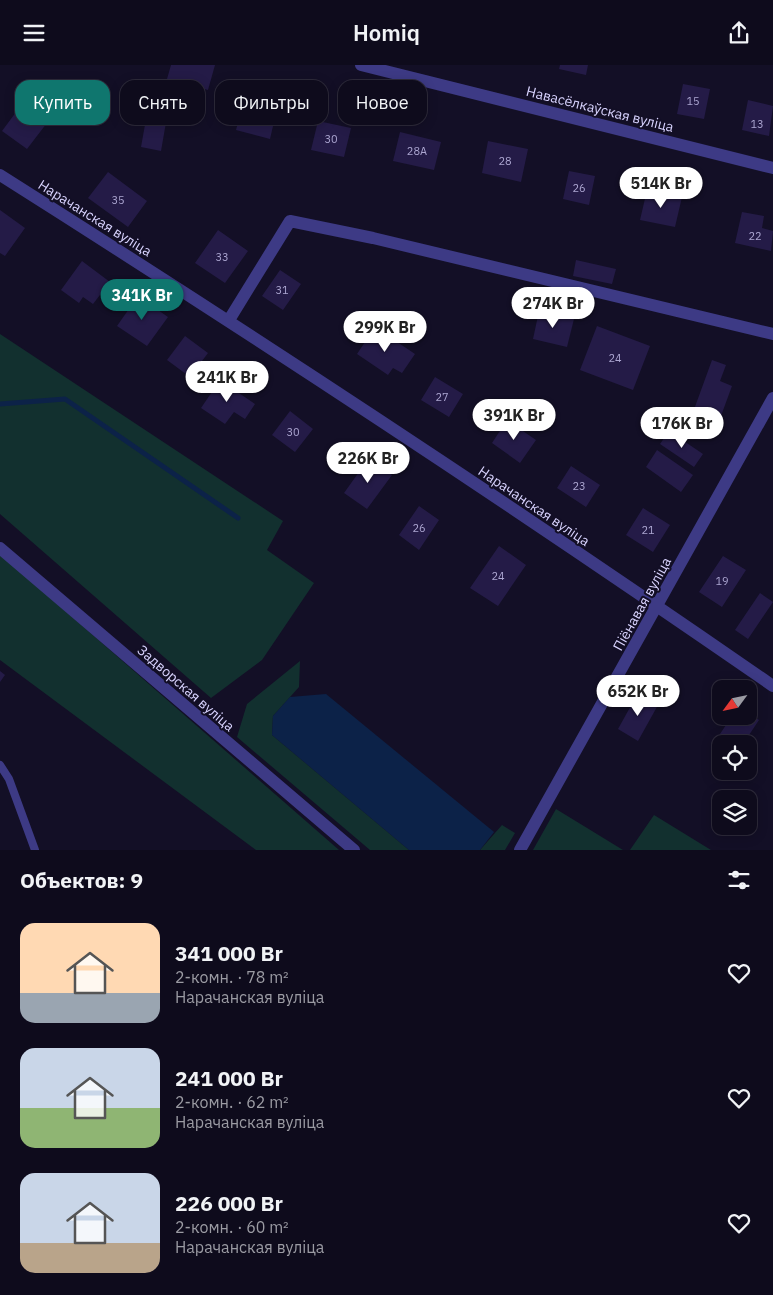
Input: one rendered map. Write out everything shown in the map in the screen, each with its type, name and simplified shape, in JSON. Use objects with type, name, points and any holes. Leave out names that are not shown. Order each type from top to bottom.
[{"type":"street","name":"Навасёлкаўская вуліца","points":[[361,65],[773,169]]},
{"type":"street","name":"Нарачанская вуліца","points":[[0,175],[229,320],[658,606],[773,686]]},
{"type":"street","points":[[229,320],[290,221],[373,237],[773,334]]},
{"type":"street","name":"Піёнавая вуліца","points":[[520,850],[773,398]]},
{"type":"street","name":"Задворская вуліца","points":[[0,548],[354,850]]},
{"type":"lane","points":[[0,765],[9,779],[35,850]]},
{"type":"green space","points":[[0,334],[283,521],[267,550],[314,583],[262,660],[211,698],[0,514]]},
{"type":"green space","points":[[0,554],[339,850],[256,850],[0,660]]},
{"type":"green space","points":[[300,661],[299,687],[273,716],[272,735],[409,850],[370,850],[237,737],[247,704]]},
{"type":"green space","points":[[556,809],[623,850],[533,850]]},
{"type":"green space","points":[[654,815],[711,850],[630,850]]},
{"type":"green space","points":[[502,825],[515,833],[505,850],[480,850]]},
{"type":"water","points":[[326,694],[494,832],[480,850],[409,850],[272,735],[273,716],[290,697]]},
{"type":"building","points":[[171,65],[215,65],[208,90],[205,89],[205,80],[167,79]]},
{"type":"building","points":[[560,65],[588,65],[586,75],[559,69]]},
{"type":"building","points":[[683,84],[710,89],[704,119],[677,114]]},
{"type":"building","points":[[748,100],[773,106],[769,136],[742,130]]},
{"type":"building","points":[[15,113],[15,125],[45,125],[27,149],[2,131]]},
{"type":"building","points":[[328,123],[351,128],[344,157],[311,150],[317,125],[328,125]]},
{"type":"building","points":[[145,125],[166,125],[161,151],[141,147]]},
{"type":"building","points":[[237,125],[273,125],[270,139],[236,130]]},
{"type":"building","points":[[400,132],[441,142],[434,170],[393,161]]},
{"type":"building","points":[[488,141],[528,149],[521,182],[482,173]]},
{"type":"building","points":[[569,171],[595,176],[589,205],[563,199]]},
{"type":"building","points":[[108,172],[147,201],[128,227],[88,198]]},
{"type":"building","points":[[647,190],[682,197],[675,227],[640,220]]},
{"type":"building","points":[[0,210],[25,228],[5,256],[0,253]]},
{"type":"building","points":[[742,212],[764,216],[762,228],[773,231],[771,251],[735,243]]},
{"type":"building","points":[[218,230],[248,251],[225,283],[195,263]]},
{"type":"building","points":[[576,260],[616,269],[612,284],[573,276]]},
{"type":"building","points":[[82,261],[110,282],[93,304],[83,297],[79,303],[61,290]]},
{"type":"building","points":[[280,270],[301,284],[283,310],[262,296]]},
{"type":"building","points":[[138,296],[168,317],[147,346],[117,326]]},
{"type":"building","points":[[539,311],[574,319],[567,347],[533,339]]},
{"type":"building","points":[[597,326],[650,346],[633,390],[580,370]]},
{"type":"building","points":[[375,327],[415,354],[402,373],[393,368],[388,375],[357,354]]},
{"type":"building","points":[[185,336],[208,353],[190,377],[167,360]]},
{"type":"building","points":[[712,360],[726,365],[720,381],[732,386],[718,424],[692,415]]},
{"type":"building","points":[[435,377],[463,394],[449,417],[421,400]]},
{"type":"building","points":[[220,380],[255,404],[245,419],[234,412],[225,424],[201,408]]},
{"type":"building","points":[[290,411],[313,429],[295,452],[272,435]]},
{"type":"building","points":[[507,420],[536,440],[520,463],[492,443]]},
{"type":"building","points":[[669,431],[703,454],[694,467],[660,444]]},
{"type":"building","points":[[657,450],[693,475],[681,492],[646,467]]},
{"type":"building","points":[[369,458],[392,475],[367,509],[344,493]]},
{"type":"building","points":[[571,466],[600,485],[586,507],[557,488]]},
{"type":"building","points":[[419,506],[439,520],[419,550],[399,535]]},
{"type":"building","points":[[643,508],[670,525],[653,552],[626,535]]},
{"type":"building","points":[[499,546],[526,565],[498,606],[470,588]]},
{"type":"building","points":[[723,556],[746,570],[722,607],[699,592]]},
{"type":"building","points":[[760,593],[773,602],[748,639],[735,630]]},
{"type":"building","points":[[0,671],[5,675],[0,682]]},
{"type":"building","points":[[638,693],[658,705],[638,741],[618,729]]},
{"type":"building","points":[[726,725],[756,725],[749,735],[720,734]]},
{"type":"waterway","points":[[0,404],[65,399],[238,518]]}]
